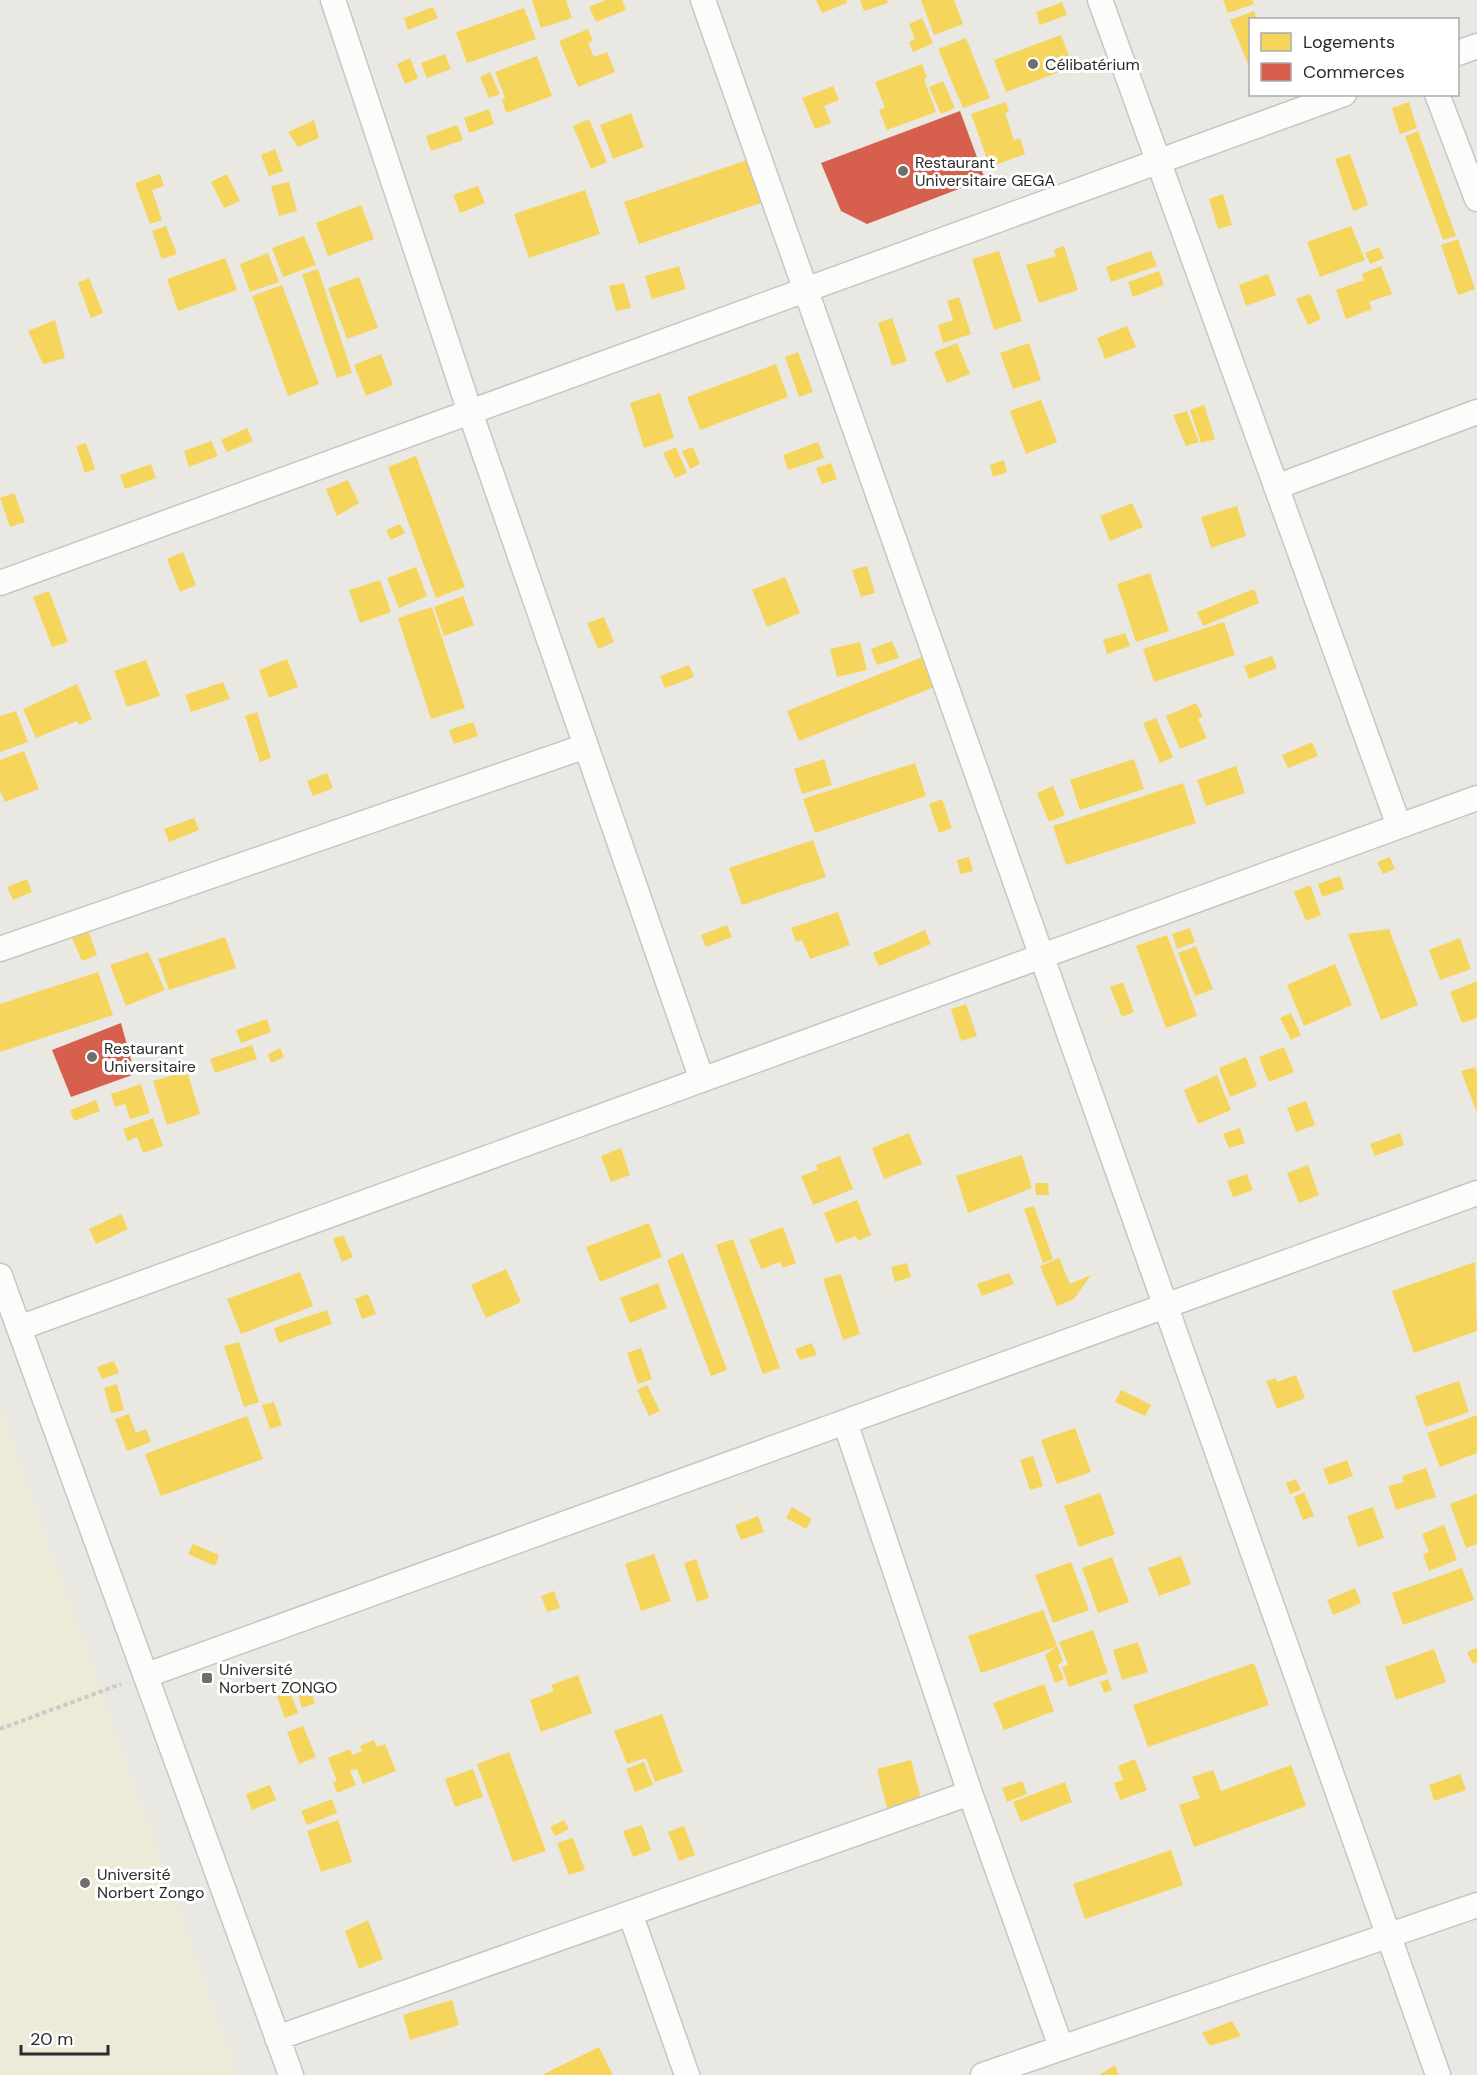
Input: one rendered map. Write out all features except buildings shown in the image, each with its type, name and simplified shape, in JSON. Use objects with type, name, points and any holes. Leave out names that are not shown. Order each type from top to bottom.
[{"type":"street","points":[[333,0],[470,412],[702,1080]]},
{"type":"street","points":[[704,0],[1438,2075]]},
{"type":"street","points":[[1100,0],[1399,826]]},
{"type":"street","points":[[1459,54],[1477,46]]},
{"type":"street","points":[[0,583],[1339,96]]},
{"type":"street","points":[[1438,96],[1477,199]]},
{"type":"street","points":[[1276,487],[1477,412]]},
{"type":"street","points":[[0,949],[586,746]]},
{"type":"street","points":[[19,1328],[1477,798]]},
{"type":"street","points":[[147,1675],[1477,1193]]},
{"type":"street","points":[[0,1276],[291,2075]]},
{"type":"street","points":[[845,1422],[970,1794],[1061,2047]]},
{"type":"street","points":[[278,2038],[970,1794]]},
{"type":"street","points":[[983,2075],[1477,1905]]},
{"type":"street","points":[[630,1913],[687,2075]]},
{"type":"path","points":[[0,1729],[147,1675]]},
{"type":"shaded area","name":"Université Norbert Zongo","points":[[0,1406],[101,1691],[238,2075],[0,2075]]},
{"type":"place","name":"Célibatérium","points":[[1033,64]]},
{"type":"place","name":"Restaurant Universitaire GEGA","points":[[903,171]]},
{"type":"place","name":"Restaurant Universitaire","points":[[92,1057]]},
{"type":"place","name":"Université Norbert ZONGO","points":[[207,1678]]},
{"type":"place","name":"Université Norbert Zongo","points":[[85,1883]]}]
